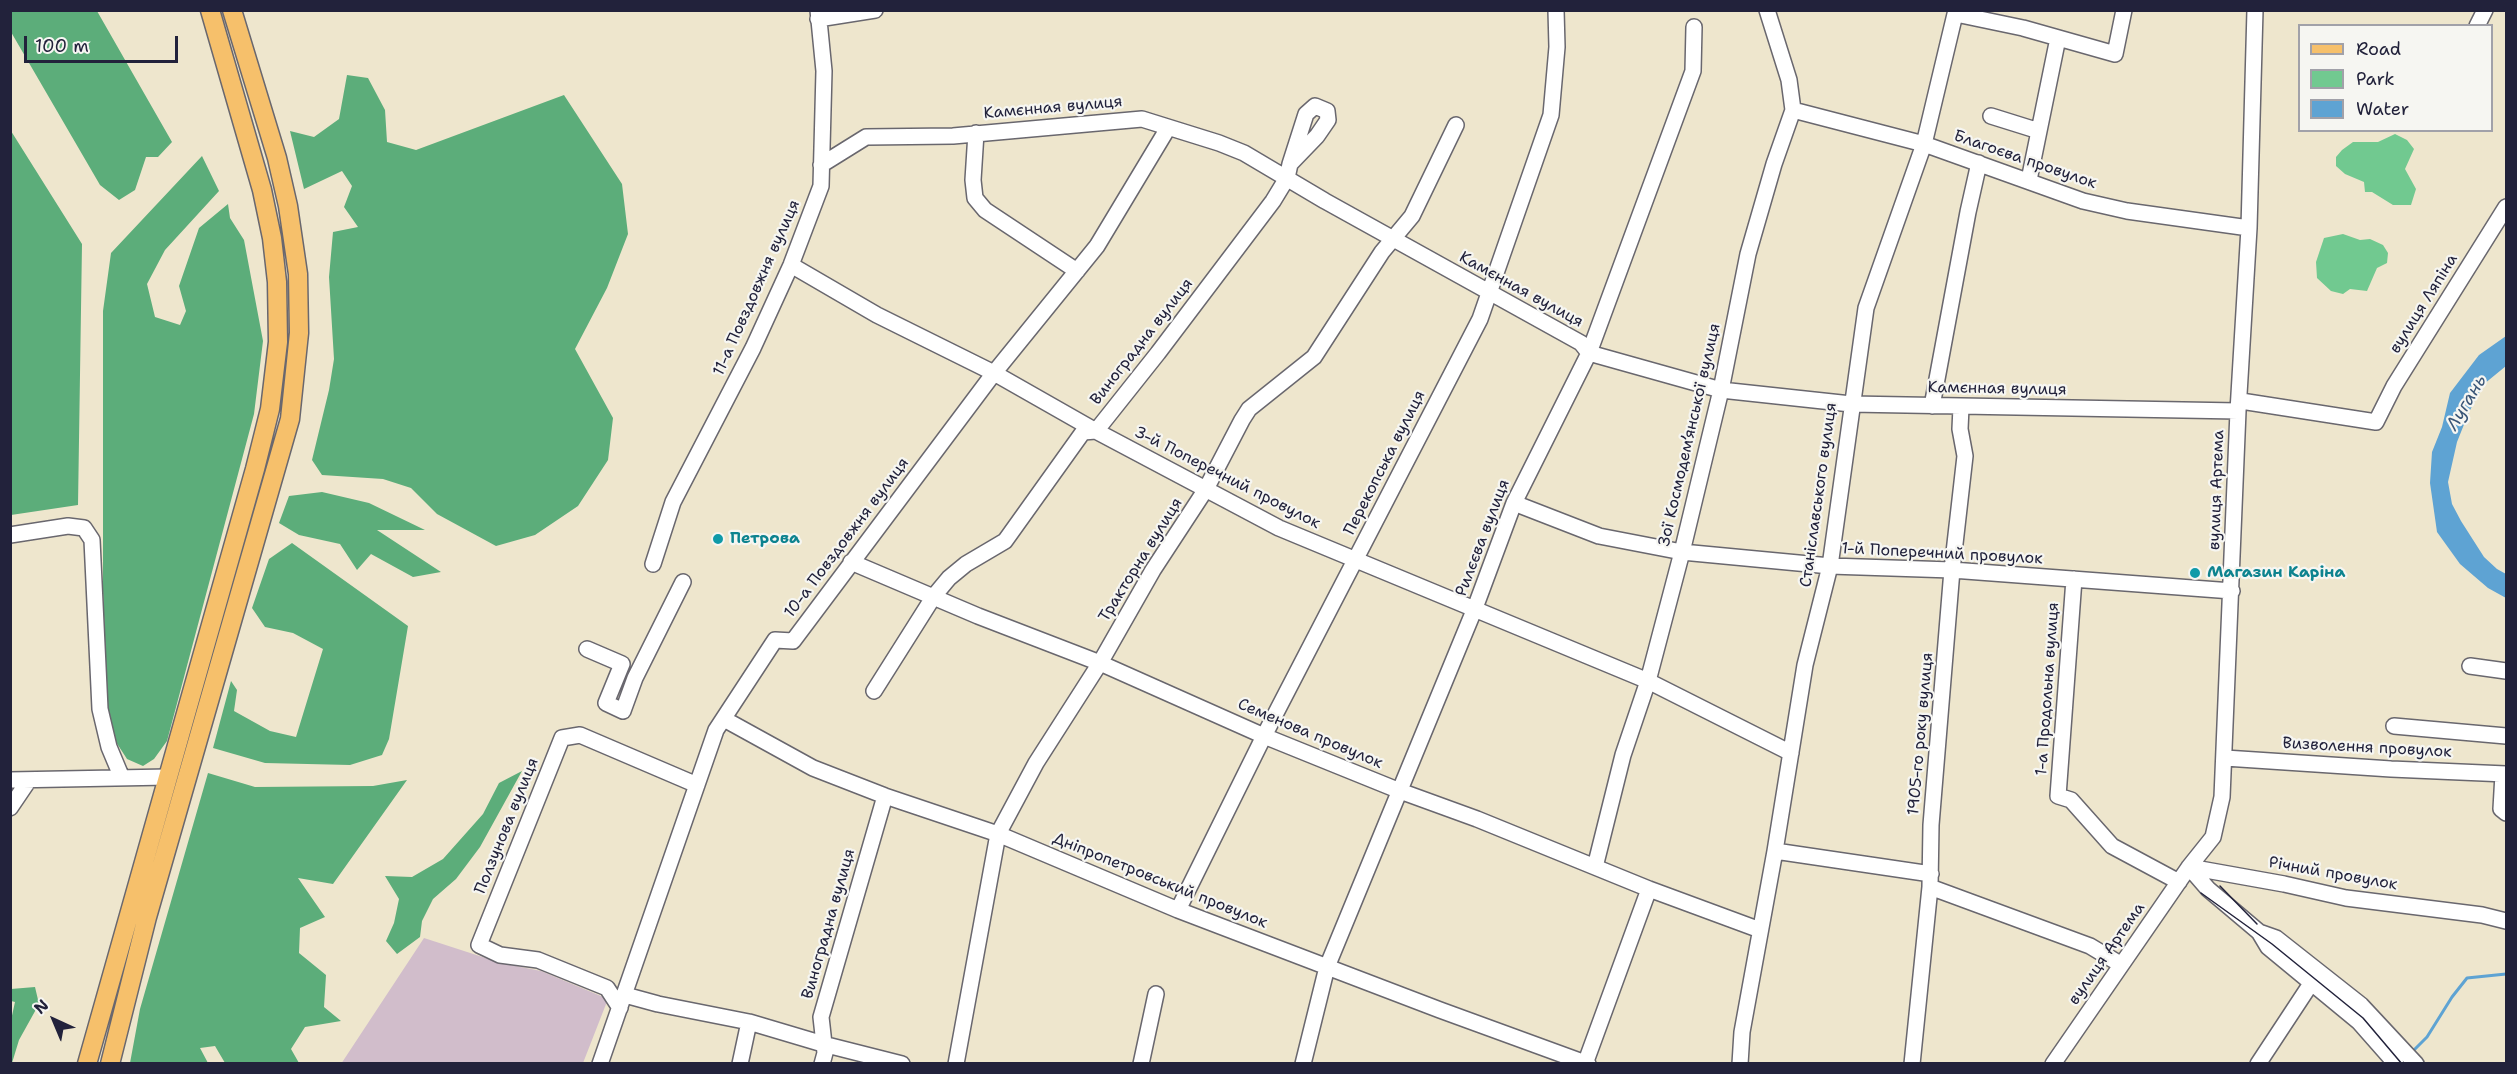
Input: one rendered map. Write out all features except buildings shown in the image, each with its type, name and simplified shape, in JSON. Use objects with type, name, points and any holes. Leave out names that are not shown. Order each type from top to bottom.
[{"type":"main road","points":[[87,1064],[260,449],[270,408],[278,342],[277,282],[264,199],[210,10]]},
{"type":"main road","points":[[110,1064],[147,917],[290,419],[299,333],[298,274],[288,206],[232,10]]},
{"type":"street","points":[[818,15],[875,10]]},
{"type":"street","name":"Перекопська вулиця","points":[[1178,910],[1264,736],[1480,318],[1551,115],[1557,47],[1556,10]]},
{"type":"street","name":"Зої Космодем’янської вулиця","points":[[1595,867],[1623,756],[1648,681],[1682,552],[1721,390],[1748,254],[1774,164],[1793,110],[1789,80],[1767,10]]},
{"type":"street","points":[[1956,12],[2115,54],[2124,10]]},
{"type":"street","name":"вулиця Артема","points":[[2053,1064],[2120,964],[2213,837],[2222,797],[2242,405],[2255,10]]},
{"type":"street","points":[[2478,24],[2484,10]]},
{"type":"street","name":"Станіславського вулиця","points":[[1740,1064],[1742,1032],[1775,851],[1805,665],[1830,567],[1866,308],[1924,144],[1956,12]]},
{"type":"street","name":"11-а Повздовжня вулиця","points":[[653,564],[673,502],[753,348],[791,265],[821,186],[824,71],[818,15]]},
{"type":"street","name":"Рилєєва вулиця","points":[[1303,1064],[1327,967],[1475,608],[1514,503],[1589,353],[1693,70],[1694,27]]},
{"type":"street","points":[[2029,180],[2058,38]]},
{"type":"street","name":"Благоєва провулок","points":[[1793,110],[1924,144],[2083,201],[2127,211],[2249,228]]},
{"type":"street","points":[[1991,116],[2039,131]]},
{"type":"street","name":"Камєнная вулиця","points":[[822,165],[866,137],[953,136],[1142,119],[1236,150],[1288,171],[1393,238],[1581,343],[1589,353],[1721,390],[1851,404],[1961,407],[2242,405],[2376,422]]},
{"type":"street","name":"Тракторна вулиця","points":[[956,1064],[998,834],[1036,763],[1100,663],[1153,570],[1206,489],[1249,409],[1314,357],[1393,238],[1412,216],[1456,125]]},
{"type":"street","name":"10-а Повздовжня вулиця","points":[[600,1064],[716,730],[775,640],[793,641],[994,373],[1097,246],[1168,128]]},
{"type":"street","points":[[976,133],[973,180],[975,198],[985,210],[1077,271]]},
{"type":"street","points":[[1932,406],[1979,163]]},
{"type":"street","name":"Виноградна вулиця","points":[[874,691],[934,596],[949,578],[966,564],[1005,541],[1083,432],[1096,431],[1230,258],[1273,201],[1288,171]]},
{"type":"street","name":"вулиця Ляпіна","points":[[2376,422],[2394,386],[2502,224],[2506,207]]},
{"type":"street","name":"3-й Поперечний провулок","points":[[791,265],[877,315],[994,373],[1096,431],[1280,528],[1475,608],[1568,650],[1648,681],[1791,753]]},
{"type":"street","name":"1905-го року вулиця","points":[[1912,1064],[1931,880],[1931,825],[1952,570],[1965,456],[1960,429],[1961,407]]},
{"type":"street","name":"1-й Поперечний провулок","points":[[1514,503],[1599,536],[1682,552],[1830,567],[1952,570],[2232,591]]},
{"type":"street","points":[[10,535],[68,526],[84,528],[92,540],[99,709],[109,747],[122,778]]},
{"type":"street","name":"Семенова провулок","points":[[850,562],[978,616],[1100,663],[1264,736],[1400,791],[1760,930]]},
{"type":"street","name":"1-а Продольна вулиця","points":[[2074,579],[2058,796],[2071,800],[2112,846],[2179,882]]},
{"type":"street","points":[[586,649],[622,664],[606,704],[624,711],[635,678],[683,582]]},
{"type":"street","points":[[2470,666],[2506,671]]},
{"type":"street","name":"Дніпропетровський провулок","points":[[724,719],[813,768],[885,796],[998,834],[1178,910],[1586,1063]]},
{"type":"street","points":[[2394,726],[2506,736]]},
{"type":"street","name":"Ползунова вулиця","points":[[623,1001],[607,988],[538,960],[500,956],[479,945],[562,738],[580,735],[697,785]]},
{"type":"street","name":"Визволення провулок","points":[[2225,758],[2505,774]]},
{"type":"street","points":[[2505,774],[2501,809],[2506,813]]},
{"type":"street","points":[[10,780],[168,777]]},
{"type":"street","points":[[10,808],[29,780]]},
{"type":"street","name":"Виноградна вулиця","points":[[822,1064],[825,1053],[821,1017],[885,796]]},
{"type":"street","points":[[1775,851],[1931,880],[2090,946],[2120,964]]},
{"type":"street","points":[[2189,867],[2208,889],[2259,932],[2268,947],[2359,1022],[2396,1064]]},
{"type":"street","name":"Річний провулок","points":[[2189,867],[2346,898],[2482,915],[2506,921]]},
{"type":"street","points":[[1586,1063],[1649,889]]},
{"type":"street","points":[[2259,932],[2276,938],[2361,1005],[2416,1064]]},
{"type":"street","points":[[2258,1064],[2312,982]]},
{"type":"street","points":[[1141,1064],[1156,994]]},
{"type":"street","points":[[623,1001],[750,1022],[902,1064]]},
{"type":"street","points":[[740,1064],[750,1022]]},
{"type":"shaded area","points":[[424,938],[501,963],[541,971],[608,999],[583,1063],[341,1064]]},
{"type":"green space","points":[[10,11],[97,11],[172,142],[158,157],[146,157],[135,190],[119,200],[100,185],[11,32]]},
{"type":"green space","points":[[347,75],[368,78],[385,110],[387,142],[416,150],[564,95],[622,184],[628,234],[607,288],[575,349],[613,418],[608,460],[578,506],[535,535],[496,546],[437,514],[411,488],[383,479],[322,475],[312,460],[334,359],[329,277],[333,232],[358,227],[344,207],[352,186],[342,171],[304,189],[290,131],[314,137],[339,119]]},
{"type":"green space","points":[[11,131],[82,244],[78,505],[11,515]]},
{"type":"green space","points":[[2395,134],[2407,140],[2414,149],[2405,169],[2416,189],[2411,205],[2393,205],[2372,192],[2365,192],[2364,182],[2345,174],[2336,166],[2336,157],[2353,142],[2378,142]]},
{"type":"green space","points":[[202,156],[219,191],[165,250],[147,284],[155,317],[180,325],[186,311],[179,286],[199,228],[228,204],[230,218],[244,240],[263,341],[254,414],[167,741],[154,759],[143,766],[127,759],[116,742],[108,716],[103,591],[103,311],[111,253]]},
{"type":"green space","points":[[2343,234],[2360,240],[2370,239],[2383,245],[2388,253],[2387,263],[2377,268],[2367,291],[2350,289],[2343,294],[2331,291],[2317,278],[2316,262],[2324,238]]},
{"type":"green space","points":[[322,492],[369,503],[425,530],[377,530],[441,572],[413,577],[371,554],[357,570],[340,544],[299,535],[279,523],[289,496]]},
{"type":"green space","points":[[292,543],[408,626],[389,739],[382,755],[350,765],[265,763],[213,748],[231,681],[237,690],[234,711],[270,731],[296,737],[323,649],[293,633],[265,627],[252,608],[269,559]]},
{"type":"green space","points":[[522,771],[480,847],[456,879],[433,899],[422,921],[420,937],[397,954],[386,941],[394,923],[399,899],[385,876],[412,877],[443,859],[483,814],[499,783]]},
{"type":"green space","points":[[208,773],[255,787],[373,786],[407,780],[333,884],[298,878],[325,917],[300,928],[299,953],[326,975],[324,1007],[341,1021],[305,1027],[291,1049],[299,1063],[225,1063],[215,1046],[200,1048],[208,1063],[130,1063],[140,1009]]},
{"type":"green space","points":[[35,987],[39,1004],[19,1040],[11,1063],[11,1020],[15,1002],[11,1001],[11,989]]},
{"type":"water","name":"Лугань","points":[[2506,336],[2506,366],[2484,384],[2469,412],[2457,442],[2448,482],[2452,504],[2461,521],[2484,557],[2506,574],[2506,598],[2488,588],[2460,564],[2437,532],[2430,483],[2432,452],[2442,427],[2450,393],[2479,355]]},
{"type":"waterway","points":[[2413,1051],[2427,1037],[2467,978],[2506,974]]},
{"type":"tram line","points":[[2220,886],[2257,924]]},
{"type":"tram line","points":[[2201,893],[2272,944],[2363,1018],[2402,1064]]},
{"type":"place","name":"Петрова","points":[[718,539]]},
{"type":"place","name":"Магазин Каріна","points":[[2195,573]]}]
